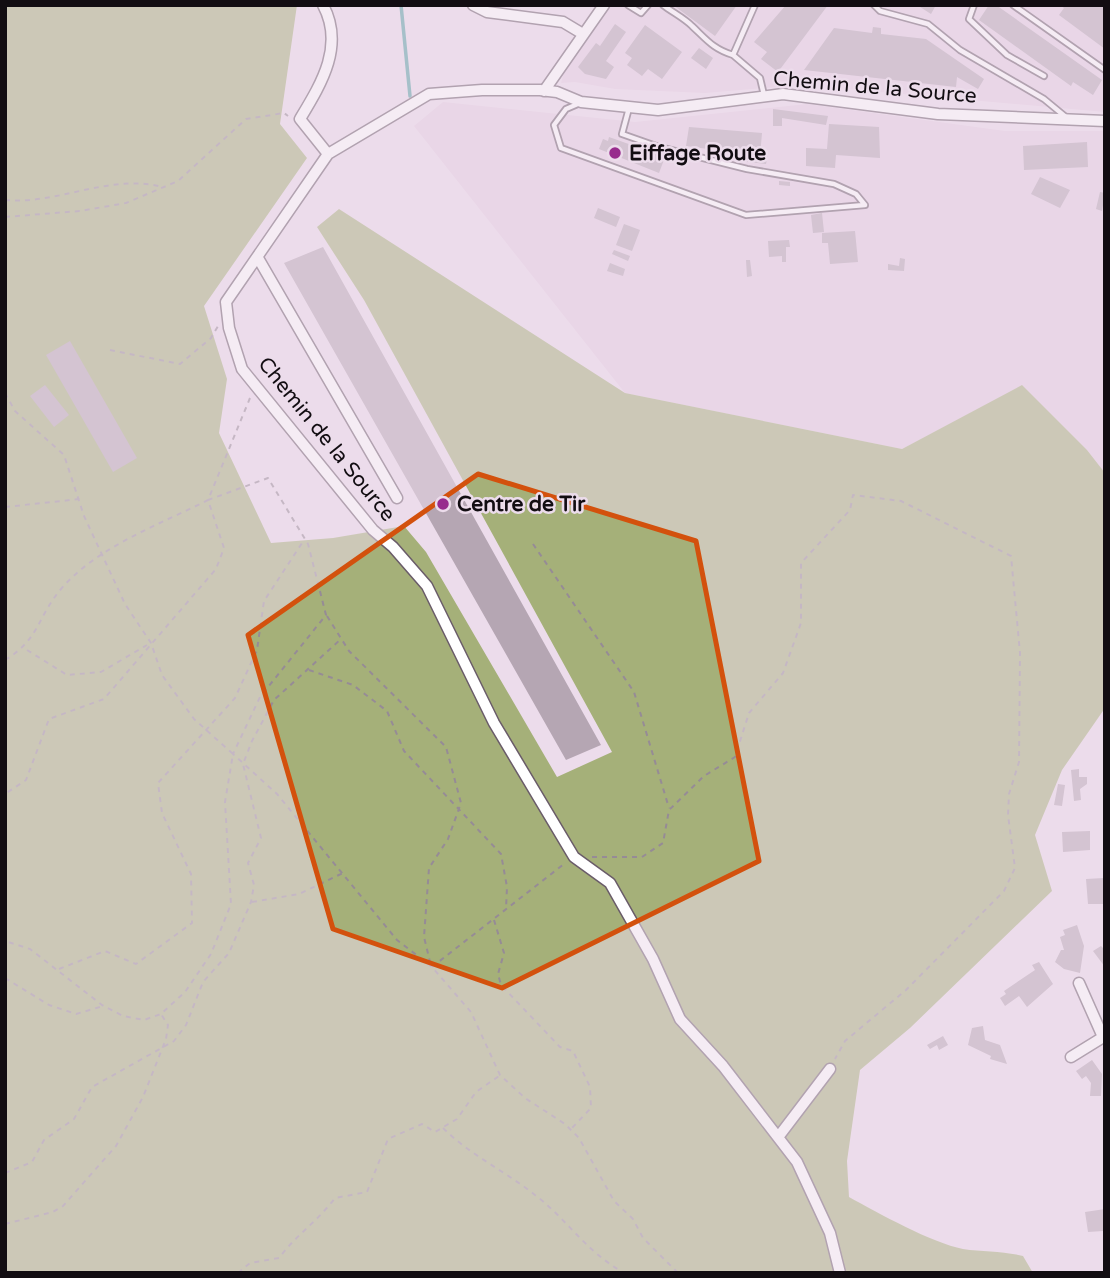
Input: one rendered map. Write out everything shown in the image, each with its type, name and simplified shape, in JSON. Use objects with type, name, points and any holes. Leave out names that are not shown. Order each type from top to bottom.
[{"type":"street","points":[[323,5],[328,15],[332,52],[322,82],[300,119],[328,154]]},
{"type":"street","points":[[473,5],[487,12],[563,22],[583,34]]},
{"type":"street","points":[[544,90],[604,5]]},
{"type":"street","name":"Chemin de la Source","points":[[840,1273],[830,1233],[797,1162],[723,1066],[680,1019],[653,959],[610,883],[574,857],[494,723],[427,586],[393,547],[373,530],[242,369],[234,348],[226,302],[328,154],[429,94],[482,90],[544,90],[557,92],[581,102],[658,110],[707,106],[764,95],[857,102],[938,114],[1105,121]]},
{"type":"street","points":[[258,258],[397,498]]},
{"type":"street","points":[[1071,1057],[1104,1037],[1079,983]]},
{"type":"street","points":[[779,1136],[830,1069]]},
{"type":"lane","points":[[628,5],[641,13],[648,5]]},
{"type":"lane","points":[[663,5],[693,26],[699,36],[718,50],[733,55],[760,78],[764,95]]},
{"type":"lane","points":[[733,55],[755,5]]},
{"type":"lane","points":[[874,5],[880,11],[928,24],[989,69],[1044,99],[1070,121]]},
{"type":"lane","points":[[974,5],[969,19],[1007,55],[1044,76]]},
{"type":"lane","points":[[1013,5],[1105,70]]},
{"type":"lane","points":[[581,102],[566,109],[554,125],[561,148],[746,215],[865,205],[856,194],[834,184],[747,169],[659,147],[622,134],[630,107]]},
{"type":"path","points":[[5,217],[80,211],[126,203],[178,181],[246,119],[284,113],[293,121]]},
{"type":"path","points":[[5,200],[30,202],[142,181],[163,187]]},
{"type":"path","points":[[110,350],[180,364],[211,338],[227,310]]},
{"type":"path","points":[[5,794],[26,780],[49,719],[104,699],[216,569],[224,548],[208,500],[256,385]]},
{"type":"path","points":[[5,393],[15,411],[64,455],[80,499],[83,516],[125,604],[150,643],[162,674],[194,719],[277,794],[344,872],[397,940],[432,967],[471,1012],[500,1075],[525,1098],[571,1129],[592,1157],[614,1201],[633,1219],[643,1238],[678,1273]]},
{"type":"path","points":[[5,660],[25,649],[61,589],[101,554],[208,500],[268,478],[304,539],[326,615],[341,639],[349,651],[406,710],[446,747],[461,803],[448,839],[429,869],[424,937],[432,967]]},
{"type":"path","points":[[669,810],[704,776],[735,757],[749,713],[783,673],[801,623],[801,563],[849,510],[853,495],[901,501],[1011,556],[1020,653],[1020,762],[1009,794],[1008,815],[1015,867],[1004,891],[945,953],[845,1041],[830,1069]]},
{"type":"path","points":[[5,507],[80,499]]},
{"type":"path","points":[[58,970],[105,951],[136,964],[192,923],[191,874],[162,813],[158,783],[235,698],[257,650],[264,601],[304,539]]},
{"type":"path","points":[[432,967],[574,857],[642,857],[663,843],[669,810],[634,692],[533,544]]},
{"type":"path","points":[[5,941],[30,949],[104,1006],[123,1016],[145,1020],[162,1014],[185,992],[211,954],[230,904],[225,802],[233,754],[260,698],[326,615]]},
{"type":"path","points":[[5,1173],[32,1162],[44,1140],[74,1119],[92,1087],[163,1049],[174,1041],[186,1025],[203,982],[229,953],[251,902],[254,885],[248,863],[261,838],[243,764],[274,700],[341,639]]},
{"type":"path","points":[[25,649],[67,675],[101,672],[150,643]]},
{"type":"path","points":[[308,669],[353,685],[387,711],[404,751],[501,853],[507,887],[506,910]]},
{"type":"path","points":[[251,902],[299,894],[344,872]]},
{"type":"path","points":[[494,920],[504,953],[498,974],[501,985],[560,1047],[573,1051],[590,1087],[591,1108],[571,1129]]},
{"type":"path","points":[[5,978],[49,1005],[76,1014],[104,1006]]},
{"type":"path","points":[[5,1224],[53,1212],[116,1146],[143,1097],[163,1049],[168,1025],[162,1014]]},
{"type":"path","points":[[238,1273],[250,1264],[279,1258],[298,1232],[320,1218],[335,1198],[367,1192],[388,1139],[422,1124],[435,1132],[442,1128],[457,1119],[476,1091],[500,1075]]},
{"type":"path","points":[[442,1128],[459,1144],[537,1196],[585,1246],[624,1273]]},
{"type":"highlighted area","points":[[478,474],[696,541],[759,861],[502,988],[333,929],[248,635]]},
{"type":"shaded area","points":[[610,5],[1105,5],[1105,112],[801,85],[705,93],[615,89],[575,82],[561,83],[565,69]]},
{"type":"shaded area","points":[[443,102],[635,122],[807,104],[1005,131],[1105,131],[1105,473],[1087,450],[1022,386],[902,449],[625,393],[414,126]]},
{"type":"green space","points":[[5,5],[297,5],[280,124],[307,158],[204,306],[227,379],[219,433],[271,543],[333,538],[404,526],[426,552],[557,777],[612,752],[364,300],[317,227],[339,209],[625,393],[902,449],[1022,385],[1087,450],[1105,473],[1105,708],[1062,770],[1035,835],[1052,891],[910,1028],[860,1070],[847,1161],[849,1197],[905,1227],[950,1246],[1023,1256],[1033,1273],[5,1273]]},
{"type":"building","points":[[673,5],[737,5],[715,36]]},
{"type":"building","points":[[786,5],[828,5],[778,72],[761,59],[767,52],[754,42]]},
{"type":"building","points":[[917,5],[936,5],[931,14]]},
{"type":"building","points":[[989,5],[996,5],[1102,80],[1093,95],[1073,82],[1071,86],[979,20]]},
{"type":"building","points":[[1060,5],[1105,5],[1105,49],[1059,15],[1064,8]]},
{"type":"building","points":[[615,24],[626,32],[606,61],[614,67],[606,79],[585,74],[578,67],[596,43],[600,46]]},
{"type":"building","points":[[645,25],[682,52],[662,79],[648,69],[642,76],[627,65],[632,58],[625,53]]},
{"type":"building","points":[[873,27],[881,28],[881,34],[926,39],[984,79],[978,89],[957,77],[956,87],[920,83],[919,89],[911,88],[912,82],[804,70],[834,28],[872,33]]},
{"type":"building","points":[[699,48],[713,58],[706,69],[691,58]]},
{"type":"building","points":[[773,109],[828,116],[826,125],[782,118],[782,126],[773,126]]},
{"type":"building","points":[[829,124],[879,127],[880,158],[836,155],[835,168],[806,166],[806,148],[827,149]]},
{"type":"building","points":[[689,127],[762,133],[760,156],[686,146]]},
{"type":"building","points":[[609,137],[665,157],[659,173],[599,149],[603,139],[608,141]]},
{"type":"building","points":[[1087,142],[1088,167],[1024,170],[1023,146]]},
{"type":"building","points":[[762,153],[768,154],[766,164],[733,160],[737,155],[761,160]]},
{"type":"building","points":[[1040,177],[1070,190],[1060,208],[1031,194]]},
{"type":"building","points":[[779,181],[790,182],[790,186],[779,185]]},
{"type":"building","points":[[1100,192],[1105,193],[1102,211],[1096,209]]},
{"type":"building","points":[[598,208],[620,217],[616,227],[594,218]]},
{"type":"building","points":[[822,213],[824,232],[813,233],[811,215]]},
{"type":"building","points":[[624,224],[640,230],[632,251],[616,245]]},
{"type":"building","points":[[855,231],[858,262],[830,264],[828,243],[822,243],[822,233]]},
{"type":"building","points":[[789,240],[786,262],[782,262],[782,256],[769,257],[768,241]]},
{"type":"building","name":"Centre de Tir","points":[[323,247],[601,745],[566,760],[284,263]]},
{"type":"building","points":[[614,250],[630,256],[628,261],[612,254]]},
{"type":"building","points":[[900,258],[905,259],[904,271],[888,270],[888,264],[899,266]]},
{"type":"building","points":[[746,260],[750,260],[752,276],[747,277]]},
{"type":"building","points":[[610,263],[625,269],[623,276],[607,271]]},
{"type":"building","points":[[70,341],[137,458],[113,472],[46,355]]},
{"type":"building","points":[[45,385],[69,415],[54,427],[30,396]]},
{"type":"building","points":[[1079,769],[1079,777],[1087,777],[1087,784],[1080,789],[1081,800],[1074,801],[1071,770]]},
{"type":"building","points":[[1058,784],[1065,785],[1062,806],[1054,805]]},
{"type":"building","points":[[1090,831],[1090,850],[1063,852],[1062,832]]},
{"type":"building","points":[[1104,878],[1105,904],[1088,904],[1086,879]]},
{"type":"building","points":[[1077,925],[1084,946],[1080,973],[1064,969],[1055,962],[1061,950],[1064,950],[1060,937],[1065,935],[1063,930]]},
{"type":"building","points":[[1101,946],[1105,950],[1105,967],[1093,951]]},
{"type":"building","points":[[1039,962],[1053,984],[1027,1007],[1019,996],[1005,1006],[1000,998],[1006,994],[1004,991],[1035,970],[1032,965]]},
{"type":"building","points":[[983,1026],[985,1040],[1000,1045],[1007,1064],[990,1059],[991,1056],[968,1045],[972,1028]]},
{"type":"building","points":[[943,1036],[948,1045],[939,1050],[937,1045],[930,1049],[927,1045]]},
{"type":"building","points":[[1092,1060],[1102,1074],[1101,1096],[1090,1096],[1091,1083],[1086,1076],[1082,1079],[1076,1071]]},
{"type":"building","points":[[1105,1209],[1103,1231],[1088,1232],[1085,1212]]},
{"type":"waterway","points":[[401,5],[410,96]]},
{"type":"place","name":"Eiffage Route","points":[[615,153]]},
{"type":"place","name":"Centre de Tir","points":[[443,504]]}]
